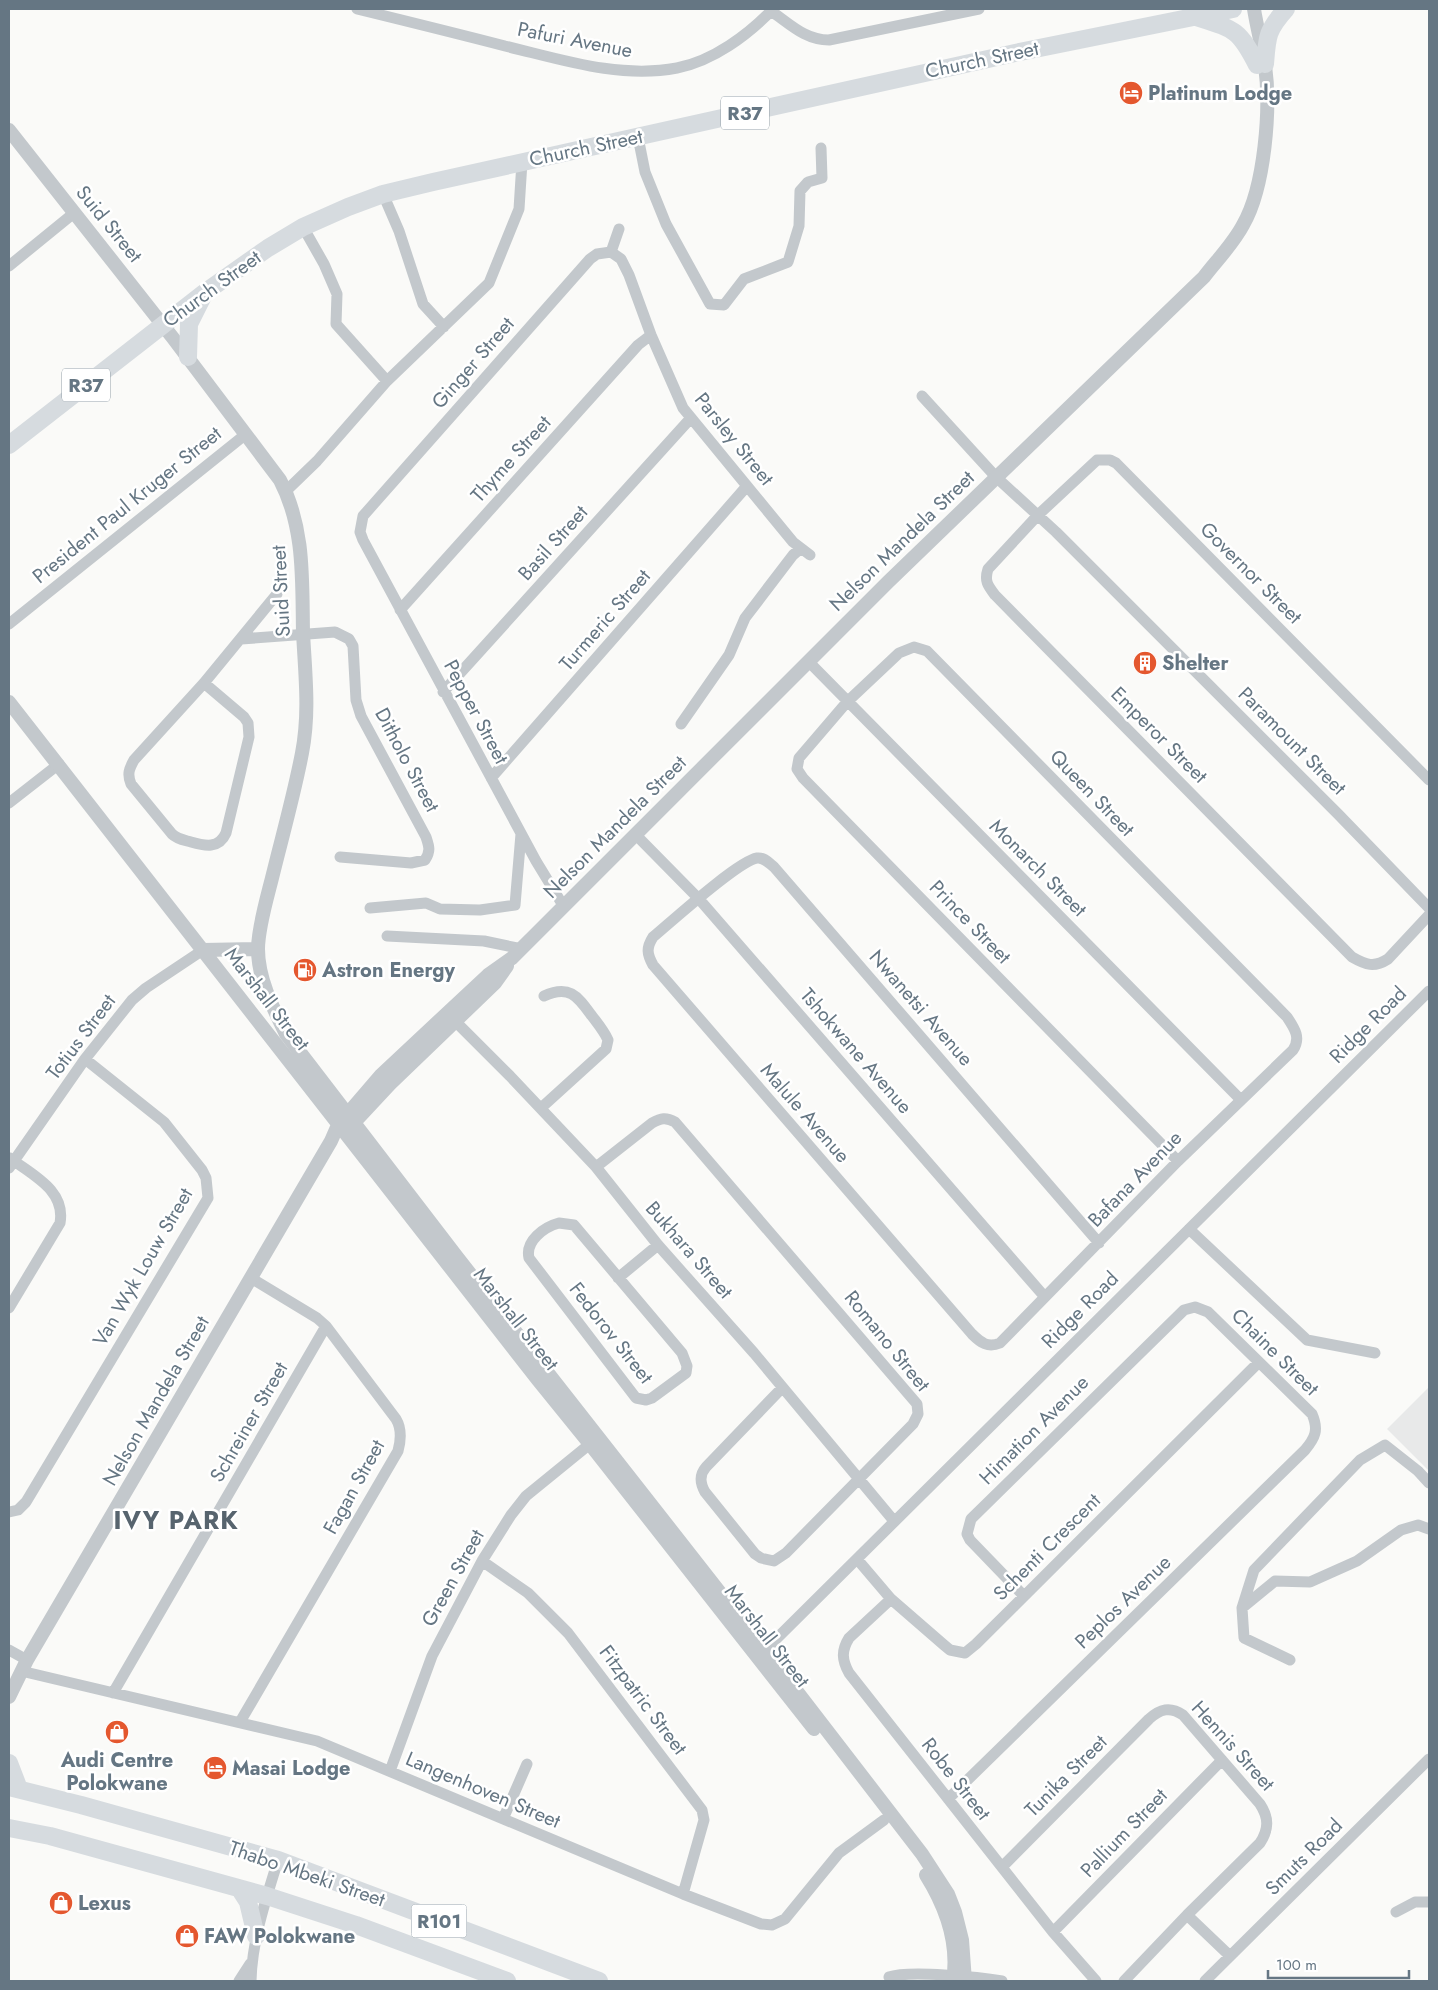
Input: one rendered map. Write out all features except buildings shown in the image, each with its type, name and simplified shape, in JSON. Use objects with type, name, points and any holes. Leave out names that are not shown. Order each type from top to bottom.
[{"type":"main road","name":"Church Street","points":[[9,445],[204,293],[268,248],[303,227],[383,194],[1015,53],[1200,14],[1233,9]]},
{"type":"main road","points":[[1261,65],[1267,37],[1271,28],[1286,9]]},
{"type":"main road","points":[[1200,14],[1242,37],[1261,65]]},
{"type":"main road","points":[[188,357],[189,324],[204,293]]},
{"type":"main road","points":[[9,1763],[14,1788]]},
{"type":"main road","name":"Thabo Mbeki Street","points":[[14,1788],[278,1860],[599,1981]]},
{"type":"main road","name":"Thabo Mbeki Street","points":[[11,1829],[50,1836],[267,1896],[384,1935],[507,1981]]},
{"type":"main road","points":[[240,1888],[248,1902],[256,1936]]},
{"type":"street","name":"Pafuri Avenue","points":[[357,9],[608,70],[648,71],[677,68],[720,51],[744,34],[772,10]]},
{"type":"street","points":[[772,10],[807,36],[817,40],[829,40],[979,9]]},
{"type":"street","name":"Nelson Mandela Street","points":[[9,1697],[18,1675],[331,1141],[341,1129],[411,1055],[452,1017],[488,975],[517,953],[888,582],[1204,277],[1244,225],[1252,205],[1259,177],[1268,92],[1247,9]]},
{"type":"street","name":"Nelson Mandela Street","points":[[1254,9],[1261,65]]},
{"type":"street","name":"Suid Street","points":[[9,130],[188,357],[246,434],[280,480],[291,505],[299,535],[308,714],[302,752],[266,901],[258,949],[262,978],[270,1003],[286,1034],[351,1118]]},
{"type":"street","points":[[638,137],[645,172],[666,224],[710,304],[724,305],[744,279],[788,262],[799,226],[800,191],[808,182],[822,178],[821,148]]},
{"type":"street","points":[[286,491],[316,461],[388,381],[490,283],[519,209],[522,162]]},
{"type":"street","points":[[383,194],[399,231],[423,304],[444,327]]},
{"type":"street","points":[[9,266],[74,213]]},
{"type":"street","points":[[303,227],[338,294],[336,324],[388,381]]},
{"type":"street","points":[[611,252],[619,229]]},
{"type":"street","name":"Parsley Street","points":[[611,252],[621,259],[629,275],[678,400],[690,419],[805,552],[793,555],[745,618],[729,655],[681,724]]},
{"type":"street","name":"Ginger Street","points":[[360,532],[363,516],[590,260],[597,254],[611,252]]},
{"type":"street","name":"Thyme Street","points":[[400,610],[638,345],[651,335]]},
{"type":"street","name":"Paramount Street","points":[[922,396],[996,477],[1038,515],[1331,807],[1429,908]]},
{"type":"street","name":"Basil Street","points":[[443,692],[690,419]]},
{"type":"street","name":"President Paul Kruger Street","points":[[9,624],[246,434]]},
{"type":"street","name":"Governor Street","points":[[1038,515],[1096,460],[1116,462],[1429,780]]},
{"type":"street","name":"Turmeric Street","points":[[490,778],[748,486]]},
{"type":"street","name":"Emperor Street","points":[[1038,515],[988,569],[985,578],[988,587],[1352,957],[1360,962],[1375,966],[1388,959],[1429,914]]},
{"type":"street","name":"Pepper Street","points":[[360,532],[443,692],[548,883],[564,907]]},
{"type":"street","points":[[204,684],[244,717],[249,729],[249,737],[224,839],[210,846],[175,837],[131,784],[129,769],[134,760],[204,684],[278,594]]},
{"type":"street","name":"Ditholo Street","points":[[304,634],[336,632],[349,639],[353,646],[356,700],[361,716],[426,837],[429,846],[429,854],[425,860],[418,862],[340,857]]},
{"type":"street","points":[[241,639],[304,634]]},
{"type":"street","name":"Queen Street","points":[[847,702],[899,653],[914,647],[927,651],[1287,1018],[1297,1036]]},
{"type":"street","name":"Monarch Street","points":[[809,662],[1241,1100]]},
{"type":"street","name":"Marshall Street","points":[[9,702],[538,1380],[594,1441]]},
{"type":"street","name":"Prince Street","points":[[847,702],[798,758],[797,769],[803,778],[1178,1161]]},
{"type":"street","points":[[9,803],[59,764]]},
{"type":"street","points":[[370,908],[426,903],[440,909],[480,910],[515,905],[521,834]]},
{"type":"street","name":"Tshokwane Avenue","points":[[635,834],[699,899],[1044,1296]]},
{"type":"street","name":"Nwanetsi Avenue","points":[[699,899],[743,864],[759,858],[768,862],[1099,1243]]},
{"type":"street","name":"Malule Avenue","points":[[699,899],[653,937],[648,945],[648,956],[653,965],[972,1334],[985,1345],[994,1346]]},
{"type":"street","points":[[387,936],[484,941],[517,953]]},
{"type":"street","points":[[203,950],[258,949]]},
{"type":"street","name":"Totius Street","points":[[10,1162],[85,1059],[132,1000],[146,988],[203,950]]},
{"type":"street","points":[[541,1108],[606,1049],[608,1040],[582,1002],[570,992],[561,990],[544,996]]},
{"type":"street","name":"Ridge Road","points":[[762,1654],[1429,991]]},
{"type":"street","name":"Bukhara Street","points":[[452,1017],[596,1167],[658,1245],[754,1353],[894,1521]]},
{"type":"street","name":"Bafana Avenue","points":[[994,1346],[1004,1339],[1178,1161],[1293,1050],[1297,1043],[1297,1036]]},
{"type":"street","name":"Van Wyk Louw Street","points":[[9,1512],[18,1510],[26,1502],[208,1198],[206,1178],[202,1170],[164,1122],[85,1059]]},
{"type":"street","name":"Marshall Street","points":[[351,1118],[594,1441],[936,1874],[948,1894],[962,1940],[960,1979]]},
{"type":"street","name":"Romano Street","points":[[596,1167],[652,1123],[663,1118],[669,1118],[675,1122],[917,1404],[917,1419],[780,1558],[774,1561],[755,1554],[705,1492],[702,1486],[702,1472],[782,1388]]},
{"type":"street","points":[[9,1308],[60,1223],[62,1215],[58,1199],[53,1191],[10,1162]]},
{"type":"street","name":"Fedorov Street","points":[[554,1224],[574,1225],[618,1278],[682,1353],[685,1360],[686,1373],[646,1400],[636,1398],[528,1258],[528,1246],[542,1232],[554,1224]]},
{"type":"street","points":[[1189,1229],[1307,1340],[1375,1353]]},
{"type":"street","name":"Fedorov Street","points":[[618,1278],[658,1245]]},
{"type":"street","name":"Fagan Street","points":[[240,1722],[398,1451],[401,1440],[396,1419],[326,1326],[317,1318],[251,1278]]},
{"type":"street","name":"Himation Avenue","points":[[1024,1596],[970,1540],[967,1534],[971,1519],[1174,1318],[1190,1308],[1200,1308]]},
{"type":"street","name":"Chaine Street","points":[[1200,1308],[1208,1312],[1312,1414],[1316,1428]]},
{"type":"street","name":"Schreiner Street","points":[[113,1693],[326,1326]]},
{"type":"street","name":"Schenti Crescent","points":[[857,1559],[891,1599],[950,1650],[965,1653],[1258,1363]]},
{"type":"street","name":"Peplos Avenue","points":[[948,1799],[1305,1450],[1313,1440],[1316,1428]]},
{"type":"street","name":"Green Street","points":[[390,1771],[432,1656],[482,1561],[510,1515],[526,1496],[594,1441]]},
{"type":"street","points":[[1290,1660],[1244,1638],[1242,1608],[1254,1570],[1360,1460],[1385,1445],[1418,1471],[1429,1483]]},
{"type":"street","points":[[1242,1608],[1275,1581],[1310,1582],[1358,1561],[1401,1530],[1418,1525],[1429,1529]]},
{"type":"street","name":"Fitzpatric Street","points":[[482,1561],[528,1593],[568,1633],[702,1810],[704,1820],[702,1830],[683,1894]]},
{"type":"street","name":"Robe Street","points":[[891,1599],[849,1638],[843,1652],[844,1662],[849,1673],[1053,1932],[1096,1981]]},
{"type":"street","name":"Langenhoven Street","points":[[9,1650],[18,1675],[113,1693],[317,1741],[683,1894],[761,1924],[772,1925],[785,1919],[839,1853],[884,1820]]},
{"type":"street","name":"Marshall Street","points":[[762,1654],[884,1820],[919,1864],[932,1885],[946,1914],[960,1979]]},
{"type":"street","name":"Hennis Street","points":[[1156,1712],[1172,1709],[1183,1715],[1260,1804],[1264,1811],[1267,1826],[1266,1834],[1260,1843],[1187,1914]]},
{"type":"street","name":"Tunika Street","points":[[1002,1867],[1156,1712]]},
{"type":"street","name":"Smuts Road","points":[[1205,1981],[1429,1759]]},
{"type":"street","name":"Pallium Street","points":[[1053,1932],[1222,1760]]},
{"type":"street","points":[[503,1818],[527,1764]]},
{"type":"street","points":[[251,1981],[251,1962],[256,1936],[278,1860]]},
{"type":"street","points":[[1396,1912],[1415,1902],[1429,1902]]},
{"type":"street","points":[[1124,1981],[1187,1914],[1230,1956]]},
{"type":"street","points":[[240,1981],[251,1962]]},
{"type":"street","points":[[890,1977],[902,1974],[1002,1981]]},
{"type":"shaded area","points":[[1429,1387],[1429,1471],[1387,1429]]},
{"type":"place","name":"Platinum Lodge","points":[[1131,93]]},
{"type":"place","name":"Shelter","points":[[1145,663]]},
{"type":"place","name":"Astron Energy","points":[[305,970]]},
{"type":"place","name":"Audi Centre Polokwane","points":[[117,1732]]},
{"type":"place","name":"Masai Lodge","points":[[215,1768]]},
{"type":"place","name":"Lexus","points":[[61,1903]]},
{"type":"place","name":"FAW Polokwane","points":[[187,1936]]},
{"type":"district","name":"IVY PARK","points":[[176,1520]]}]
